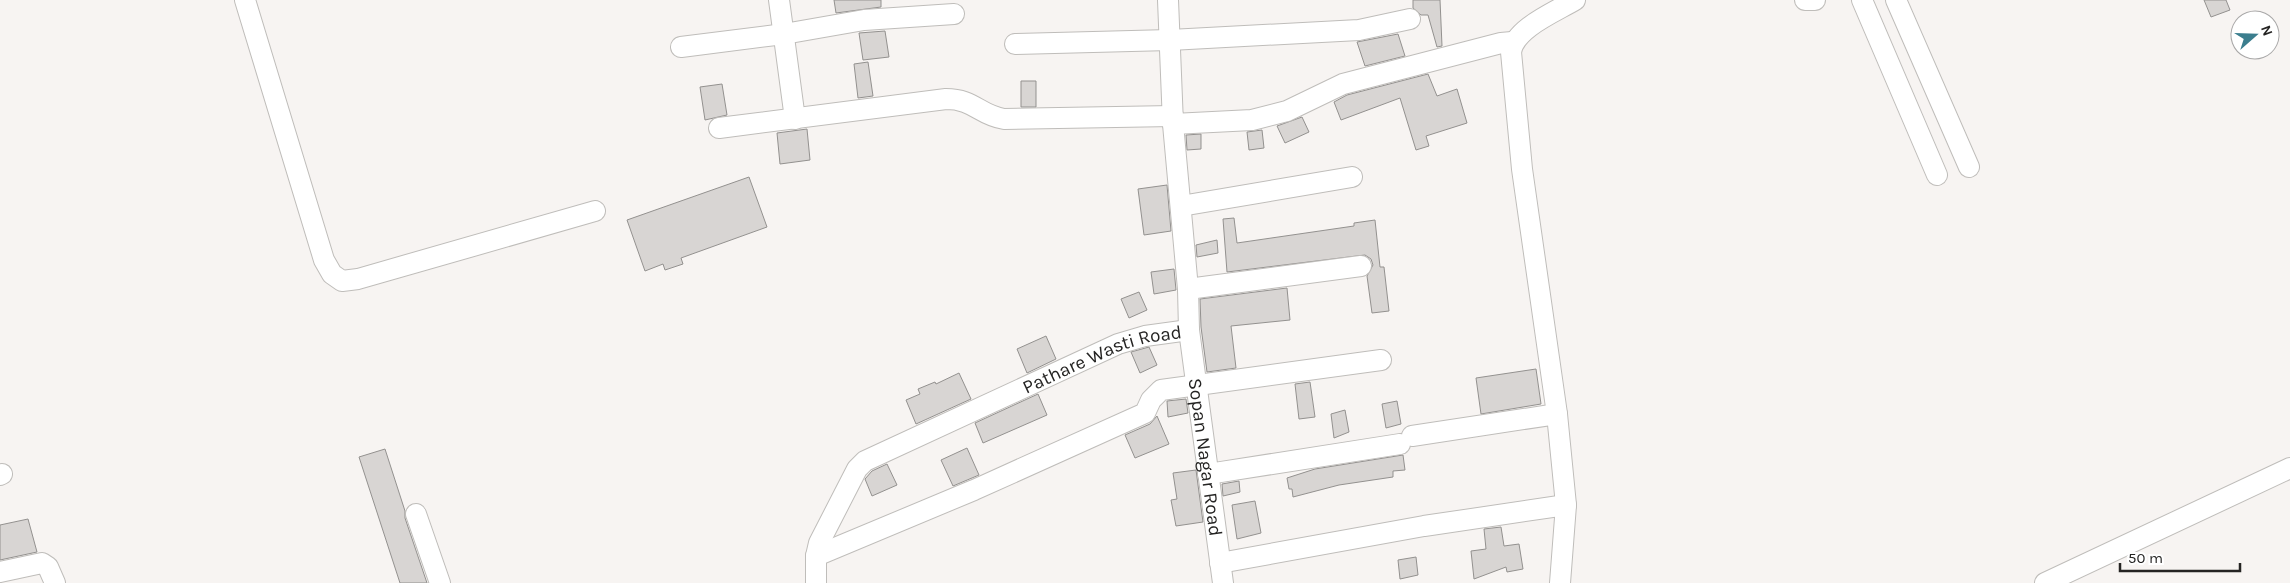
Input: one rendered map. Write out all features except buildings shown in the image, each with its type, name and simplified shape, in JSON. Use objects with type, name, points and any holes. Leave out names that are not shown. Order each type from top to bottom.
[{"type":"street","points":[[245,0],[324,260],[332,274],[342,280],[358,279],[595,211]]},
{"type":"street","points":[[779,0],[795,120]]},
{"type":"street","name":"Pathare Wasti Road","points":[[816,583],[816,556],[819,543],[857,469],[874,455],[1118,344],[1145,336],[1189,330],[1188,289],[1173,120],[1168,0]]},
{"type":"street","points":[[1558,583],[1566,505],[1557,414],[1522,169],[1511,52],[1512,42],[1521,33],[1575,0]]},
{"type":"street","points":[[1805,0],[1815,0]]},
{"type":"street","points":[[1862,0],[1937,175]]},
{"type":"street","points":[[1896,0],[1968,167]]},
{"type":"street","points":[[681,47],[784,34],[864,20],[954,14]]},
{"type":"street","points":[[1015,44],[1170,40],[1359,30],[1410,19]]},
{"type":"street","points":[[719,128],[959,99],[966,101],[994,118],[1004,119],[1252,120],[1287,111],[1343,84],[1432,59],[1512,42]]},
{"type":"street","points":[[1180,206],[1352,177]]},
{"type":"street","points":[[1188,289],[1361,266]]},
{"type":"street","name":"Sopan Nagar Road","points":[[1189,330],[1223,583]]},
{"type":"street","points":[[816,556],[974,490],[1145,413],[1151,400],[1161,390],[1381,360]]},
{"type":"street","points":[[1208,474],[1557,414]]},
{"type":"street","points":[[2045,583],[2290,468]]},
{"type":"street","points":[[1220,563],[1424,526],[1566,505]]},
{"type":"street","points":[[416,514],[440,583]]},
{"type":"street","points":[[0,572],[42,563],[48,567],[55,583]]}]
